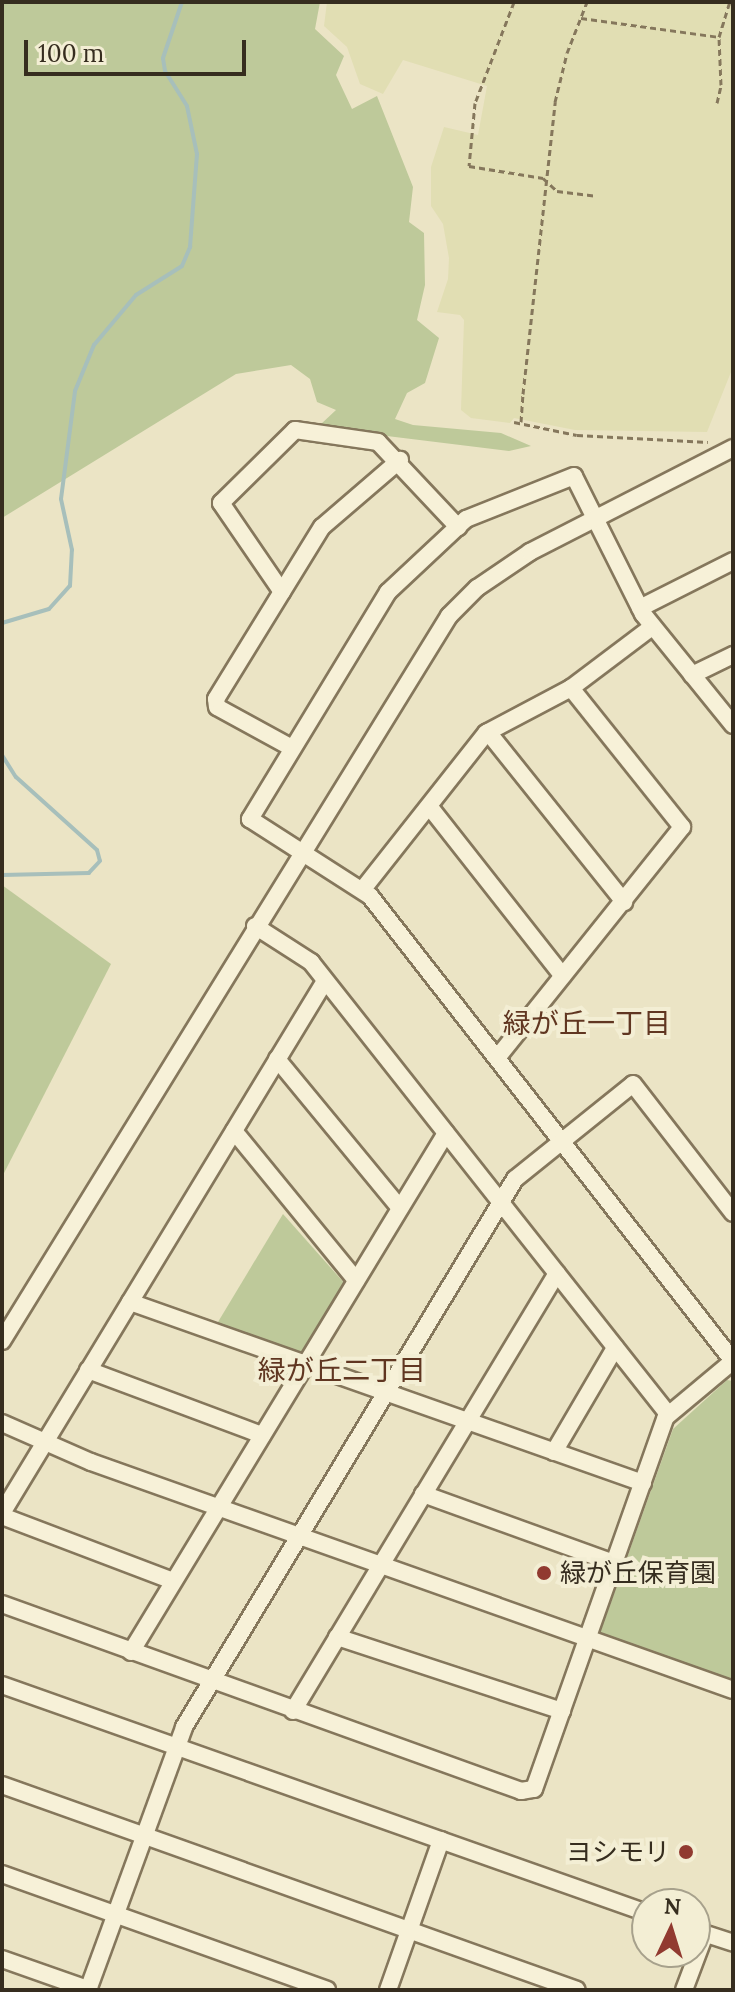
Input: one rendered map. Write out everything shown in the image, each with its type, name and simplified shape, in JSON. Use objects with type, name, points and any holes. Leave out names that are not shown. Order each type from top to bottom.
[{"type":"street","points":[[282,592],[221,503],[295,430],[378,442],[400,460],[458,527]]},
{"type":"street","points":[[2,1341],[301,850],[449,616],[496,574],[595,517],[733,448]]},
{"type":"street","points":[[292,748],[217,707],[216,699],[322,527],[400,460]]},
{"type":"street","points":[[2,1604],[211,1682],[521,1791],[534,1789],[668,1414],[733,1361],[363,889],[250,819],[388,592],[458,527],[574,476],[652,627],[733,725]]},
{"type":"street","points":[[640,608],[733,561]]},
{"type":"street","points":[[363,889],[488,732],[571,688],[652,627]]},
{"type":"street","points":[[692,675],[733,655]]},
{"type":"street","points":[[497,1058],[624,902],[682,824],[571,688]]},
{"type":"street","points":[[488,732],[624,902]]},
{"type":"street","points":[[429,806],[563,976]]},
{"type":"street","points":[[255,926],[304,956],[668,1414]]},
{"type":"street","points":[[173,1581],[2,1514],[325,981]]},
{"type":"street","points":[[277,1059],[400,1208]]},
{"type":"street","points":[[2,1959],[89,1990],[175,1746],[515,1179],[633,1084],[733,1213]]},
{"type":"street","points":[[234,1131],[356,1280]]},
{"type":"street","points":[[131,1652],[446,1133]]},
{"type":"street","points":[[293,1711],[557,1273]]},
{"type":"street","points":[[130,1302],[643,1483]]},
{"type":"street","points":[[554,1452],[615,1348]]},
{"type":"street","points":[[88,1370],[262,1435]]},
{"type":"street","points":[[2,1423],[44,1445],[733,1690]]},
{"type":"street","points":[[423,1494],[614,1563]]},
{"type":"street","points":[[337,1637],[562,1711]]},
{"type":"street","points":[[2,1685],[631,1907]]},
{"type":"street","points":[[2,1785],[577,1990]]},
{"type":"street","points":[[388,1990],[441,1840]]},
{"type":"street","points":[[2,1874],[117,1912],[327,1990]]},
{"type":"street","points":[[711,1936],[733,1943]]},
{"type":"street","points":[[684,1990],[690,1968]]},
{"type":"path","points":[[514,2],[475,103],[469,166],[546,179],[557,191],[596,196]]},
{"type":"path","points":[[521,424],[559,78],[587,2]]},
{"type":"path","points":[[717,103],[719,37],[730,2]]},
{"type":"path","points":[[581,18],[719,37]]},
{"type":"path","points":[[521,379],[523,394]]},
{"type":"path","points":[[514,422],[596,437],[712,441]]},
{"type":"shaded area","points":[[327,2],[733,2],[733,367],[707,432],[575,430],[514,418],[510,423],[471,418],[461,410],[464,320],[460,315],[437,312],[448,279],[449,258],[443,224],[431,206],[431,167],[444,127],[478,135],[487,86],[403,60],[383,94],[360,84],[347,47],[324,26]]},
{"type":"green space","points":[[2,2],[320,2],[315,29],[344,56],[336,75],[352,109],[377,96],[413,187],[409,222],[424,233],[425,285],[417,320],[439,338],[425,383],[407,393],[395,419],[413,425],[501,433],[531,446],[509,451],[330,429],[320,425],[336,410],[317,402],[310,379],[291,365],[236,374],[2,518]]},
{"type":"green space","points":[[2,885],[111,964],[2,1177]]},
{"type":"green space","points":[[283,1214],[346,1285],[305,1355],[220,1328],[218,1322]]},
{"type":"green space","points":[[727,1380],[733,1381],[733,1682],[600,1633],[673,1429]]},
{"type":"waterway","points":[[2,623],[49,609],[70,586],[72,550],[61,499],[75,391],[94,345],[136,295],[182,266],[190,247],[197,154],[187,106],[165,71],[163,58],[182,2]]},
{"type":"waterway","points":[[2,755],[16,777],[97,850],[100,861],[89,873],[2,875]]},
{"type":"place","name":"緑が丘保育園","points":[[544,1573]]},
{"type":"place","name":"ヨシモリ","points":[[686,1852]]},
{"type":"district","name":"緑が丘一丁目","points":[[587,1023]]},
{"type":"district","name":"緑が丘二丁目","points":[[342,1370]]}]
